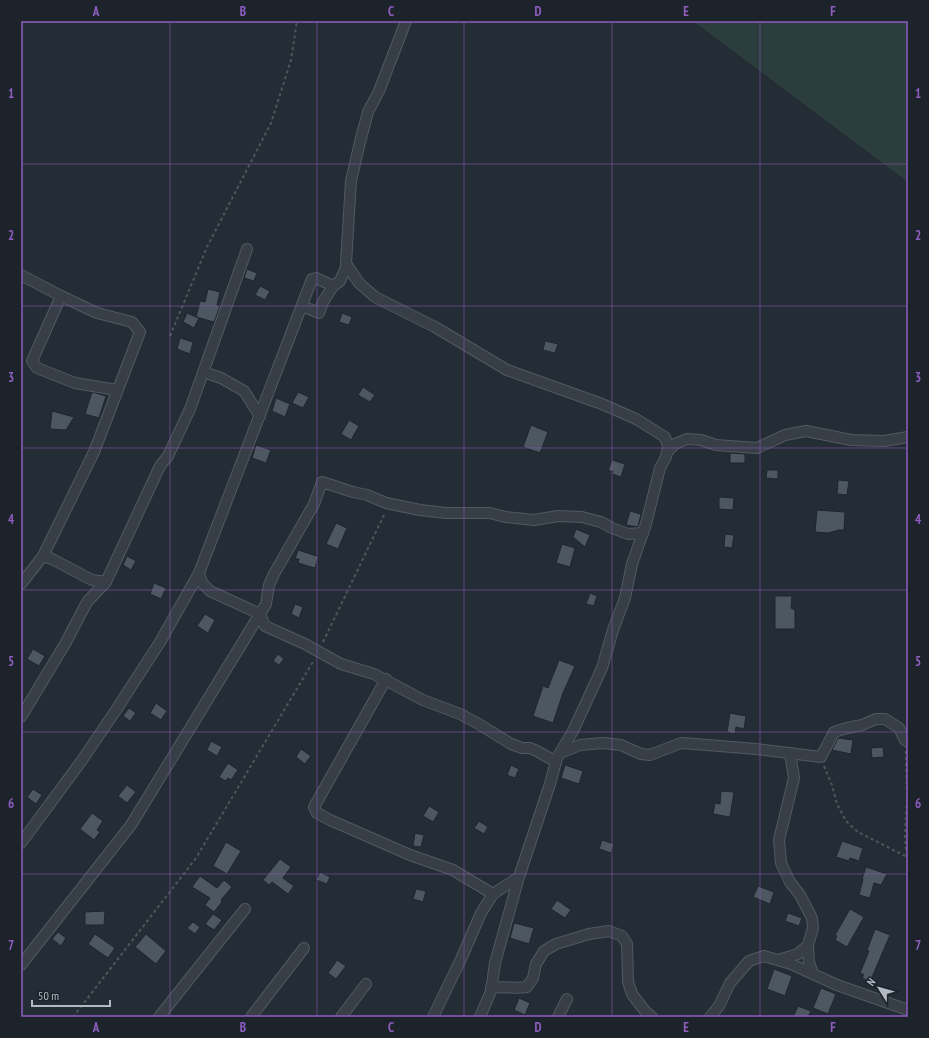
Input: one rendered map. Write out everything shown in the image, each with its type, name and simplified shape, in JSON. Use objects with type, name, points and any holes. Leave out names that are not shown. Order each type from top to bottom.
[{"type":"street","points":[[406,21],[379,91],[368,112],[360,142],[351,181],[347,265],[359,283],[376,297],[435,327],[506,370],[602,404],[636,419],[665,437],[668,448],[666,457],[660,468],[632,564],[625,598],[613,630],[602,668],[573,731],[558,757],[519,877],[495,963],[491,988],[480,1017]]},
{"type":"street","points":[[21,717],[65,644],[88,602],[106,582],[160,466],[168,456],[190,409],[247,249]]},
{"type":"street","points":[[302,306],[318,313],[333,286],[340,281],[347,265]]},
{"type":"street","points":[[21,275],[97,313],[132,322],[140,332],[94,452],[43,556],[21,584]]},
{"type":"street","points":[[21,843],[80,763],[114,713],[160,642],[199,573],[312,279],[316,278],[333,286]]},
{"type":"street","points":[[61,296],[32,361],[37,368],[75,382],[117,390]]},
{"type":"street","points":[[203,372],[222,378],[244,391],[260,416]]},
{"type":"street","points":[[667,452],[675,444],[687,439],[701,440],[716,445],[757,448],[785,435],[806,431],[851,440],[884,441],[908,437]]},
{"type":"street","points":[[21,965],[130,826],[266,604],[269,585],[274,574],[314,504],[322,482],[367,495],[390,504],[446,513],[490,513],[505,517],[534,520],[558,516],[582,517],[601,522],[628,534],[642,533]]},
{"type":"street","points":[[43,556],[52,559],[92,580],[106,582]]},
{"type":"street","points":[[199,573],[202,583],[210,591],[260,614],[265,626]]},
{"type":"street","points":[[252,628],[265,626],[341,664],[386,679],[423,700],[477,723],[511,744],[522,748],[530,748],[558,757],[580,745],[603,743],[621,745],[640,754],[650,755],[682,744],[695,744],[725,745],[821,757],[834,732],[862,725],[876,719],[885,720],[899,728],[907,741]]},
{"type":"street","points":[[386,679],[314,807],[317,813],[330,820],[410,855],[453,870],[493,894]]},
{"type":"street","points":[[790,754],[794,778],[779,840],[781,863],[790,882],[800,895],[812,918],[813,928],[808,945],[808,962],[813,974]]},
{"type":"street","points":[[433,1017],[482,913],[493,894],[519,877]]},
{"type":"street","points":[[160,1017],[245,909]]},
{"type":"street","points":[[491,988],[502,986],[519,988],[527,987],[533,978],[536,964],[544,951],[556,944],[589,934],[609,931],[622,936],[627,944],[628,982],[632,994],[648,1015]]},
{"type":"street","points":[[778,960],[798,954],[808,945]]},
{"type":"street","points":[[251,1017],[304,948]]},
{"type":"street","points":[[710,1017],[719,1006],[730,983],[749,961],[764,956],[791,964],[837,985],[908,1010]]},
{"type":"street","points":[[342,1017],[366,984]]},
{"type":"street","points":[[558,1017],[567,998]]},
{"type":"path","points":[[170,336],[207,247],[271,122],[291,60],[297,21]]},
{"type":"path","points":[[73,1017],[196,858],[318,652],[390,504]]},
{"type":"path","points":[[907,741],[907,801],[905,825],[908,860]]},
{"type":"path","points":[[821,757],[832,785],[837,804],[846,821],[858,832],[907,857]]},
{"type":"shaded area","points":[[693,21],[908,21],[908,182]]},
{"type":"building","points":[[247,269],[257,273],[254,281],[244,278]]},
{"type":"building","points":[[260,286],[270,291],[265,300],[255,295]]},
{"type":"building","points":[[208,289],[220,292],[217,305],[220,306],[214,322],[196,317],[200,301],[205,302]]},
{"type":"building","points":[[187,313],[199,318],[194,328],[183,322]]},
{"type":"building","points":[[342,313],[352,317],[349,325],[339,322]]},
{"type":"building","points":[[180,338],[193,342],[190,354],[177,349]]},
{"type":"building","points":[[545,341],[558,344],[555,353],[543,350]]},
{"type":"building","points":[[363,387],[375,395],[370,402],[358,395]]},
{"type":"building","points":[[92,392],[106,396],[99,418],[85,414]]},
{"type":"building","points":[[298,392],[309,397],[303,408],[292,403]]},
{"type":"building","points":[[276,398],[290,404],[285,417],[272,411]]},
{"type":"building","points":[[52,411],[74,417],[66,430],[50,429]]},
{"type":"building","points":[[349,420],[359,426],[351,440],[341,434]]},
{"type":"building","points":[[531,425],[548,432],[540,453],[523,447]]},
{"type":"building","points":[[256,445],[271,450],[266,463],[252,458]]},
{"type":"building","points":[[730,453],[745,454],[745,463],[730,463]]},
{"type":"building","points":[[612,460],[625,464],[621,477],[612,474],[613,471],[608,471]]},
{"type":"building","points":[[767,470],[778,470],[778,479],[766,478]]},
{"type":"building","points":[[838,480],[849,481],[847,495],[837,494]]},
{"type":"building","points":[[719,497],[734,498],[733,510],[719,509]]},
{"type":"building","points":[[817,510],[845,512],[844,530],[828,533],[815,532]]},
{"type":"building","points":[[630,511],[641,514],[638,527],[626,525]]},
{"type":"building","points":[[336,523],[347,528],[338,549],[326,544]]},
{"type":"building","points":[[576,529],[590,535],[585,547],[573,537]]},
{"type":"building","points":[[725,534],[734,535],[732,548],[724,547]]},
{"type":"building","points":[[562,544],[575,548],[570,567],[556,563]]},
{"type":"building","points":[[298,550],[320,557],[318,558],[315,568],[298,563],[299,559],[295,559]]},
{"type":"building","points":[[127,556],[136,561],[131,570],[123,565]]},
{"type":"building","points":[[154,583],[166,588],[161,599],[150,594]]},
{"type":"building","points":[[590,593],[597,596],[594,606],[586,604]]},
{"type":"building","points":[[775,596],[792,596],[791,608],[795,610],[795,629],[775,629]]},
{"type":"building","points":[[295,604],[303,607],[299,618],[291,614]]},
{"type":"building","points":[[205,614],[215,620],[208,633],[197,626]]},
{"type":"building","points":[[33,649],[45,656],[39,666],[27,659]]},
{"type":"building","points":[[278,654],[284,659],[279,665],[273,661]]},
{"type":"building","points":[[559,660],[575,666],[563,693],[553,723],[533,716],[543,686],[548,688]]},
{"type":"building","points":[[156,703],[167,711],[161,720],[150,713]]},
{"type":"building","points":[[129,708],[136,713],[130,721],[123,716]]},
{"type":"building","points":[[730,713],[746,716],[744,729],[736,727],[735,734],[727,732]]},
{"type":"building","points":[[838,738],[853,740],[851,754],[832,750]]},
{"type":"building","points":[[211,741],[222,747],[217,756],[207,750]]},
{"type":"building","points":[[883,747],[884,757],[872,758],[871,748]]},
{"type":"building","points":[[301,749],[311,756],[305,764],[296,757]]},
{"type":"building","points":[[228,763],[238,770],[231,780],[228,778],[225,781],[219,777]]},
{"type":"building","points":[[511,765],[519,769],[515,778],[507,775]]},
{"type":"building","points":[[565,765],[583,771],[579,784],[561,778]]},
{"type":"building","points":[[127,785],[136,792],[127,803],[118,796]]},
{"type":"building","points":[[33,789],[42,795],[36,804],[27,797]]},
{"type":"building","points":[[721,791],[734,792],[730,817],[713,814],[715,803],[720,804]]},
{"type":"building","points":[[429,806],[439,812],[433,822],[423,816]]},
{"type":"building","points":[[92,813],[103,821],[97,830],[100,832],[94,840],[80,829]]},
{"type":"building","points":[[479,821],[488,827],[484,834],[474,828]]},
{"type":"building","points":[[415,833],[424,835],[421,847],[413,846]]},
{"type":"building","points":[[602,840],[614,844],[611,853],[599,849]]},
{"type":"building","points":[[842,841],[863,848],[859,861],[850,858],[849,861],[836,857]]},
{"type":"building","points":[[226,842],[241,851],[227,874],[213,866]]},
{"type":"building","points":[[280,859],[291,867],[283,878],[294,886],[288,894],[272,882],[269,885],[263,880]]},
{"type":"building","points":[[866,867],[887,874],[881,885],[874,883],[870,898],[859,895]]},
{"type":"building","points":[[320,872],[330,877],[327,884],[316,880]]},
{"type":"building","points":[[200,876],[217,888],[224,880],[232,887],[221,900],[222,902],[214,912],[205,905],[210,898],[192,887]]},
{"type":"building","points":[[758,886],[774,892],[770,904],[753,897]]},
{"type":"building","points":[[416,889],[426,891],[423,902],[413,899]]},
{"type":"building","points":[[557,900],[571,910],[565,918],[551,909]]},
{"type":"building","points":[[850,909],[864,917],[847,947],[835,940],[837,936],[835,935]]},
{"type":"building","points":[[105,911],[104,925],[85,925],[85,912]]},
{"type":"building","points":[[788,913],[802,918],[799,926],[785,921]]},
{"type":"building","points":[[213,914],[222,920],[214,930],[205,924]]},
{"type":"building","points":[[193,922],[200,927],[195,934],[187,928]]},
{"type":"building","points":[[514,923],[534,928],[529,944],[510,938]]},
{"type":"building","points":[[875,929],[890,935],[870,982],[862,978],[864,975],[860,973],[869,951],[867,950]]},
{"type":"building","points":[[58,932],[66,938],[61,946],[52,939]]},
{"type":"building","points":[[95,934],[115,948],[108,958],[88,944]]},
{"type":"building","points":[[146,934],[166,951],[156,964],[135,947]]},
{"type":"building","points":[[337,960],[346,966],[336,979],[328,973]]},
{"type":"building","points":[[774,969],[792,976],[785,996],[767,989]]},
{"type":"building","points":[[821,988],[836,994],[828,1014],[813,1008]]},
{"type":"building","points":[[519,998],[530,1003],[525,1015],[514,1010]]},
{"type":"building","points":[[798,1006],[811,1011],[808,1017],[793,1017]]}]
